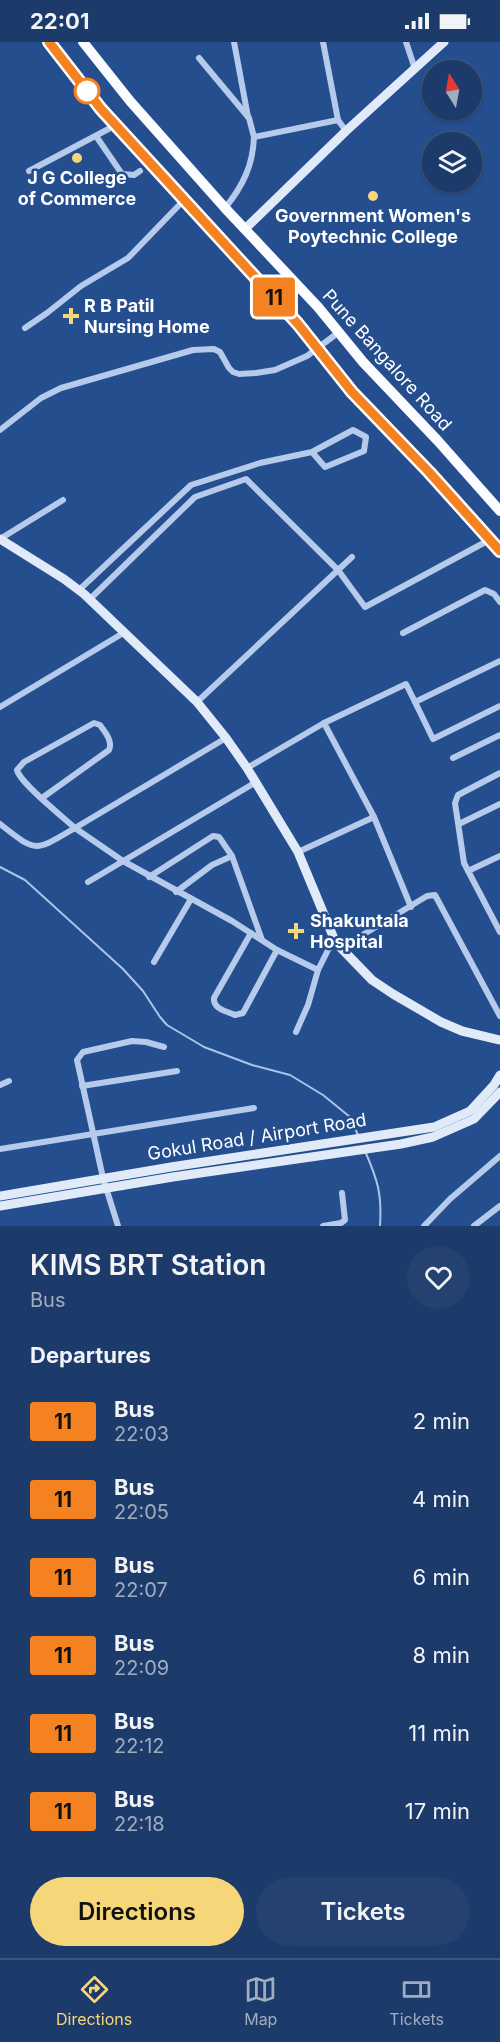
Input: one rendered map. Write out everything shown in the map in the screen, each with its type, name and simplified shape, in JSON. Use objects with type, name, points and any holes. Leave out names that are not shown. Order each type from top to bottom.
[{"type":"main road","points":[[49,42],[87,92],[319,349],[352,392],[500,551]]},
{"type":"main road","name":"Pune Bangalore Road","points":[[83,42],[130,101],[225,208],[246,228],[363,362],[500,511]]},
{"type":"main road","points":[[246,228],[346,131],[444,42]]},
{"type":"main road","points":[[0,539],[90,599],[197,702],[247,768],[298,852],[338,944],[372,980],[441,1022],[462,1031],[500,1040]]},
{"type":"main road","name":"Gokul Road / Airport Road","points":[[0,1196],[399,1132],[435,1131],[470,1111],[500,1075]]},
{"type":"main road","name":"Gokul Road / Airport Road","points":[[0,1206],[401,1144],[474,1119],[500,1092]]},
{"type":"street","points":[[225,208],[237,193],[248,172],[253,155],[254,137],[234,42]]},
{"type":"street","points":[[323,42],[338,120],[346,131]]},
{"type":"street","points":[[406,42],[414,69]]},
{"type":"street","points":[[199,58],[249,118]]},
{"type":"street","points":[[254,137],[338,120]]},
{"type":"street","points":[[28,171],[116,125]]},
{"type":"street","points":[[96,136],[122,174],[134,175],[140,171]]},
{"type":"street","points":[[25,328],[81,286],[128,258],[184,200]]},
{"type":"street","points":[[0,430],[52,392],[82,381],[179,354],[206,349],[214,349],[223,355],[229,368],[239,374],[275,370],[319,349],[339,332]]},
{"type":"street","points":[[79,590],[191,485],[260,463],[312,452],[353,430],[366,437],[364,451],[325,467],[312,452]]},
{"type":"street","points":[[90,599],[195,496],[246,479],[338,570],[365,606],[490,539]]},
{"type":"street","points":[[0,539],[63,500]]},
{"type":"street","points":[[197,702],[352,557]]},
{"type":"street","points":[[403,633],[484,590],[494,594],[500,602]]},
{"type":"street","points":[[0,706],[125,632]]},
{"type":"street","points":[[415,702],[500,662]]},
{"type":"street","points":[[247,768],[324,723],[406,684],[433,739],[500,706]]},
{"type":"street","points":[[42,798],[109,750],[108,738],[98,723],[90,725],[20,765],[18,775],[42,798],[75,828],[123,861],[232,921],[277,950],[318,970]]},
{"type":"street","points":[[324,723],[374,818],[411,906]]},
{"type":"street","points":[[453,758],[500,735]]},
{"type":"street","points":[[0,824],[27,845],[34,847],[46,845],[226,738]]},
{"type":"street","points":[[500,773],[458,795],[455,803],[463,855],[468,871],[500,932]]},
{"type":"street","points":[[88,882],[256,782]]},
{"type":"street","points":[[459,824],[500,804]]},
{"type":"street","points":[[298,852],[374,818]]},
{"type":"street","points":[[149,877],[213,836],[219,837],[232,856],[263,941]]},
{"type":"street","points":[[176,892],[213,865],[232,856]]},
{"type":"street","points":[[468,871],[500,856]]},
{"type":"street","points":[[296,1032],[308,1005],[318,970],[328,950],[432,895],[438,898],[500,1016]]},
{"type":"street","points":[[154,962],[191,899]]},
{"type":"street","points":[[251,933],[214,998],[213,1003],[216,1007],[236,1016],[243,1013],[277,950]]},
{"type":"street","points":[[118,1226],[92,1134],[77,1060],[83,1052],[132,1041],[164,1047]]},
{"type":"street","points":[[82,1086],[177,1071]]},
{"type":"street","points":[[0,1085],[9,1081]]},
{"type":"street","points":[[0,1149],[254,1108]]},
{"type":"street","points":[[424,1226],[450,1199],[500,1156]]},
{"type":"street","points":[[323,1226],[341,1223],[345,1220],[342,1193]]},
{"type":"street","points":[[474,1226],[498,1207],[500,1216]]},
{"type":"waterway","points":[[0,867],[25,880],[123,969],[143,991],[167,1025],[204,1047],[252,1065],[290,1075],[323,1095],[350,1117],[358,1135]]},
{"type":"waterway","points":[[365,1151],[378,1188],[380,1226]]},
{"type":"bus line","name":"11","points":[[49,42],[101,109],[298,324],[352,392],[429,472],[500,551]]},
{"type":"place","name":"J G College of Commerce","points":[[77,158]]},
{"type":"place","name":"Government Women's Poytechnic College","points":[[373,196]]},
{"type":"place","name":"R B Patil Nursing Home","points":[[71,316]]},
{"type":"place","name":"Shakuntala Hospital","points":[[296,931]]}]
